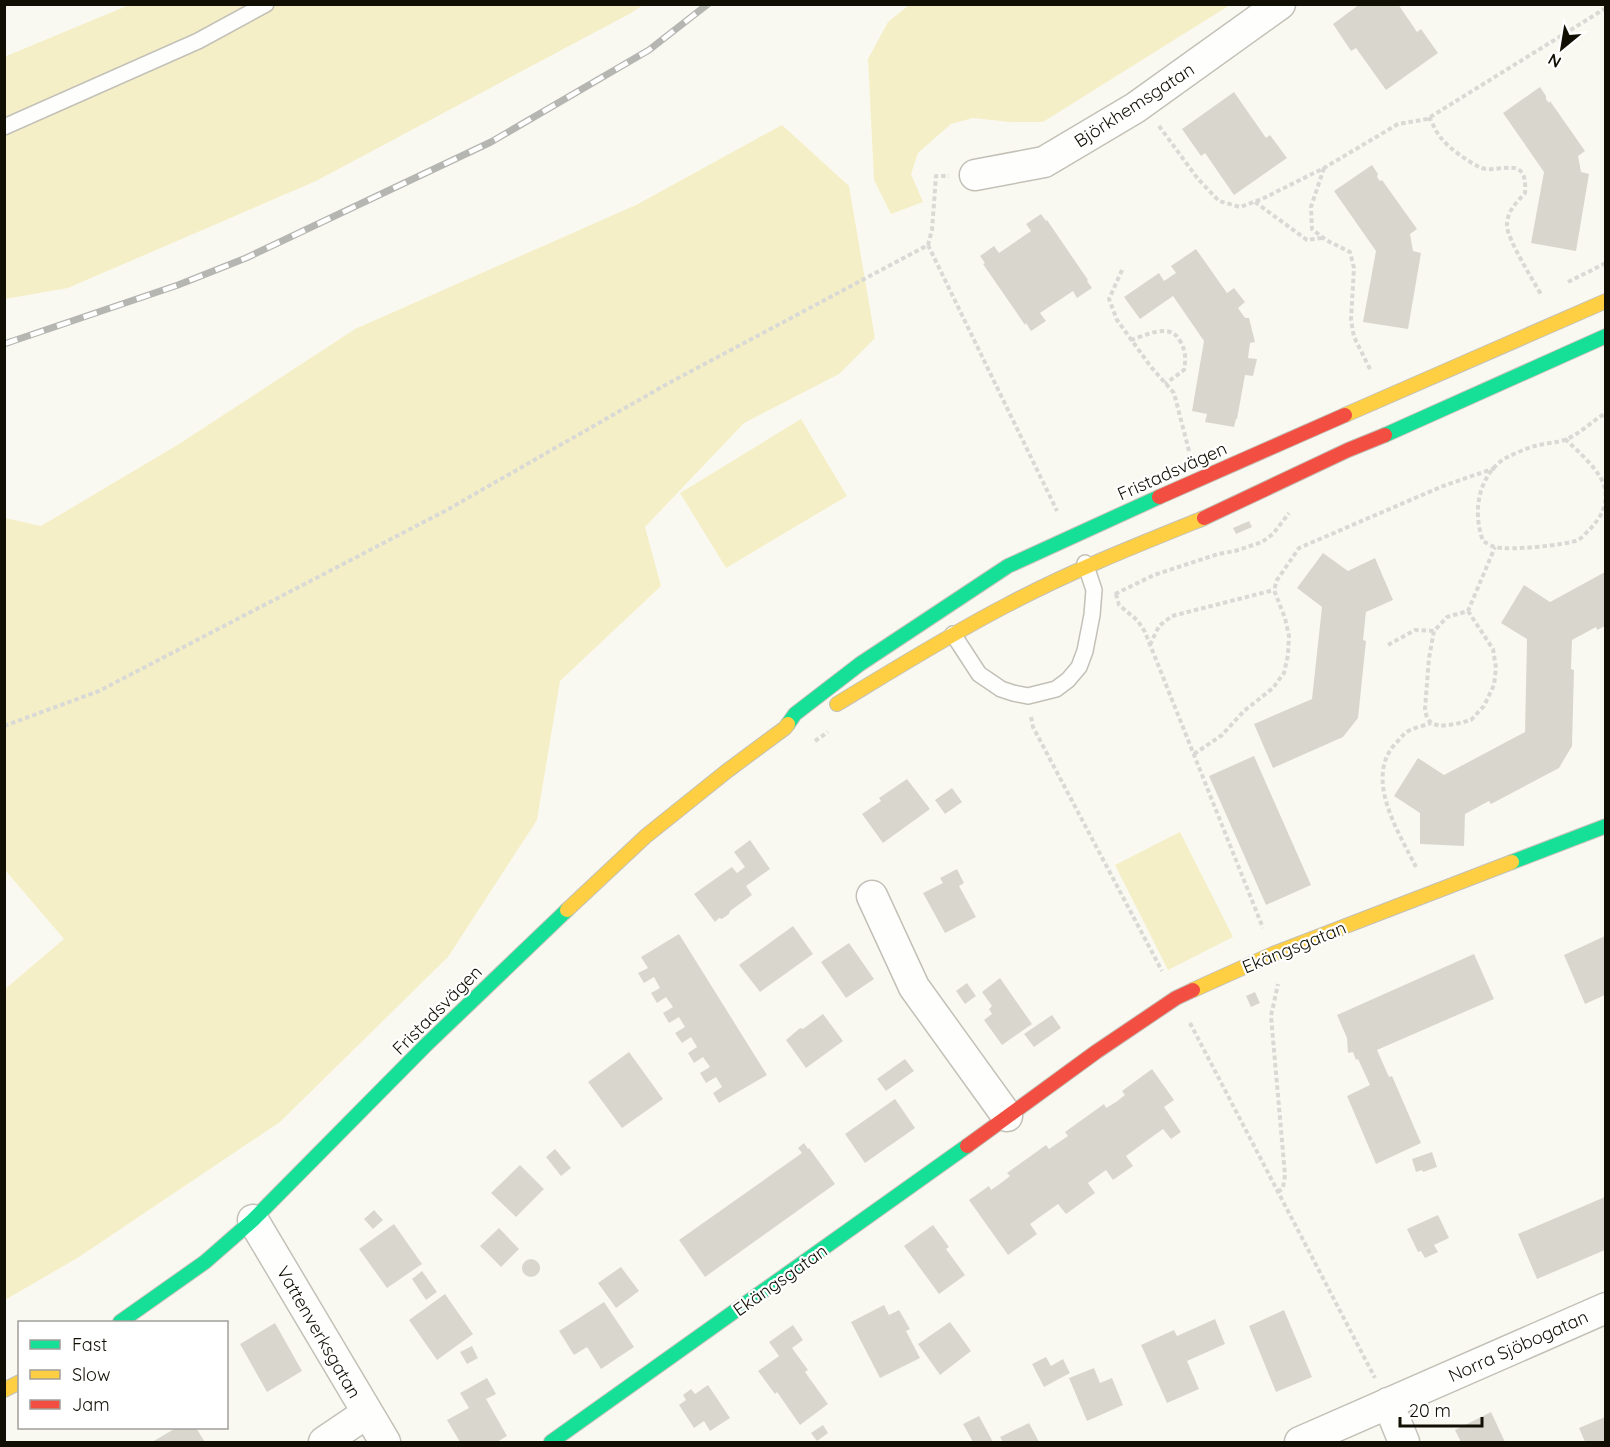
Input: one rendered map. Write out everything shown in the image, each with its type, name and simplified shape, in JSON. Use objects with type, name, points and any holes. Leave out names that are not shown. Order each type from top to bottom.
[{"type":"street","name":"Björkhemsgatan","points":[[975,175],[1044,162],[1142,104],[1280,4]]},
{"type":"street","name":"Fristadsvägen","points":[[123,1321],[205,1262],[253,1220],[426,1045],[646,836],[785,728],[795,714],[908,630],[1008,566],[1134,507],[1605,301]]},
{"type":"street","points":[[829,709],[953,634],[1008,604],[1087,566],[1217,512],[1348,450],[1605,336]]},
{"type":"street","name":"Fristadsvägen","points":[[785,728],[805,724]]},
{"type":"street","name":"Ekängsgatan","points":[[551,1443],[1096,1052],[1176,998],[1273,954],[1605,826]]},
{"type":"street","points":[[872,896],[914,987],[1007,1116]]},
{"type":"street","name":"Vattenverksgatan","points":[[253,1220],[385,1443]]},
{"type":"street","name":"Norra Sjöbogatan","points":[[1300,1443],[1605,1308]]},
{"type":"street","points":[[4,1390],[18,1383]]},
{"type":"street","points":[[1388,1403],[1404,1443]]},
{"type":"street","points":[[324,1443],[367,1413]]},
{"type":"lane","points":[[4,127],[198,41],[266,4]]},
{"type":"lane","points":[[953,634],[979,674],[1013,693],[1028,696],[1056,689],[1068,680],[1079,667],[1085,651],[1094,590],[1087,566],[1072,536]]},
{"type":"path","points":[[1142,104],[1198,179],[1219,201],[1240,207],[1324,168],[1398,124],[1426,119],[1605,8]]},
{"type":"path","points":[[1429,117],[1442,138],[1462,156],[1482,168],[1514,167],[1521,172],[1526,183],[1525,193],[1512,207],[1506,225],[1511,240],[1542,296]]},
{"type":"path","points":[[1324,168],[1311,207],[1312,229],[1322,238],[1350,252],[1354,268],[1351,320],[1354,337],[1371,372]]},
{"type":"path","points":[[975,175],[936,176],[932,230],[928,245],[1058,513],[1067,509]]},
{"type":"path","points":[[1254,202],[1307,240],[1322,238]]},
{"type":"path","points":[[4,726],[99,691],[434,517],[667,384],[928,245]]},
{"type":"path","points":[[1122,270],[1108,299],[1117,320],[1131,340],[1174,393],[1190,455]]},
{"type":"path","points":[[1131,340],[1156,331],[1168,331],[1177,335],[1186,357],[1184,370],[1166,384]]},
{"type":"path","points":[[1565,440],[1587,460],[1605,488],[1605,508],[1598,522],[1579,540],[1553,545],[1511,549],[1495,547],[1483,541],[1478,528],[1478,503],[1485,481],[1495,468],[1502,461],[1534,446],[1565,440],[1575,435],[1605,413]]},
{"type":"path","points":[[1194,754],[1222,735],[1244,711],[1273,688],[1284,673],[1289,636],[1274,590],[1277,580],[1299,548],[1443,486],[1495,468]]},
{"type":"path","points":[[1093,599],[1115,594],[1154,575],[1262,542],[1273,534],[1291,510]]},
{"type":"path","points":[[1468,610],[1494,649],[1496,668],[1494,685],[1484,706],[1471,720],[1440,726],[1431,723],[1425,709],[1429,658],[1434,631],[1447,617],[1468,610],[1495,547]]},
{"type":"path","points":[[1150,645],[1160,626],[1172,616],[1274,590]]},
{"type":"path","points":[[1115,594],[1119,605],[1137,620],[1145,632],[1273,954],[1278,983],[1271,1016],[1285,1174],[1283,1188],[1278,1192]]},
{"type":"path","points":[[1388,645],[1415,630],[1434,631]]},
{"type":"path","points":[[1028,696],[1033,727],[1388,1403]]},
{"type":"path","points":[[1428,894],[1388,807],[1382,783],[1383,764],[1390,749],[1406,733],[1431,723]]},
{"type":"path","points":[[807,747],[834,728]]},
{"type":"shaded area","points":[[129,5],[643,5],[316,181],[68,288],[5,299],[4,57]]},
{"type":"shaded area","points":[[909,5],[1230,5],[1043,122],[1010,122],[973,118],[951,124],[918,153],[911,174],[923,202],[891,214],[874,180],[868,59],[888,22]]},
{"type":"shaded area","points":[[782,125],[849,186],[875,338],[839,374],[744,423],[645,527],[661,586],[560,681],[537,820],[448,957],[280,1122],[79,1257],[5,1300],[5,989],[64,939],[5,870],[5,518],[41,526],[179,444],[355,329],[636,205]]},
{"type":"shaded area","points":[[801,419],[847,496],[726,568],[680,493]]},
{"type":"shaded area","points":[[1180,832],[1233,937],[1168,970],[1115,865]]},
{"type":"building","points":[[1360,4],[1398,4],[1417,32],[1421,29],[1438,53],[1386,90],[1356,48],[1351,51],[1333,24]]},
{"type":"building","points":[[1540,87],[1546,99],[1549,103],[1550,101],[1585,151],[1578,156],[1581,172],[1589,174],[1576,251],[1531,243],[1544,172],[1503,113]]},
{"type":"building","points":[[1234,92],[1266,138],[1270,135],[1287,158],[1234,195],[1205,153],[1201,156],[1182,129]]},
{"type":"building","points":[[1372,165],[1378,174],[1377,177],[1380,181],[1382,180],[1417,229],[1410,234],[1413,251],[1421,253],[1408,329],[1363,322],[1376,251],[1334,191]]},
{"type":"building","points":[[1041,214],[1092,288],[1077,298],[1073,291],[1040,313],[1046,321],[1031,331],[983,264],[985,263],[980,256],[994,246],[999,253],[1031,231],[1026,224]]},
{"type":"building","points":[[1196,249],[1227,293],[1234,288],[1245,302],[1238,308],[1245,318],[1249,318],[1255,342],[1250,343],[1248,358],[1257,359],[1253,376],[1245,375],[1234,427],[1205,422],[1207,414],[1192,411],[1204,341],[1173,296],[1140,319],[1124,297],[1159,273],[1164,281],[1176,273],[1171,266]]},
{"type":"building","points":[[1249,521],[1252,527],[1236,534],[1233,528]]},
{"type":"building","points":[[1323,553],[1348,571],[1375,558],[1393,600],[1366,612],[1363,640],[1366,641],[1358,718],[1343,737],[1273,768],[1254,724],[1312,699],[1322,607],[1297,588]]},
{"type":"building","points":[[1605,572],[1605,626],[1597,630],[1596,627],[1572,640],[1571,669],[1574,670],[1572,746],[1559,768],[1491,804],[1489,801],[1465,814],[1464,846],[1420,844],[1420,813],[1394,796],[1418,758],[1444,775],[1525,732],[1527,639],[1501,623],[1524,585],[1550,602]]},
{"type":"building","points":[[1254,756],[1311,885],[1266,905],[1209,776]]},
{"type":"building","points":[[907,779],[930,809],[883,843],[862,814],[881,801],[879,798]]},
{"type":"building","points":[[952,788],[962,802],[945,814],[935,800]]},
{"type":"building","points":[[750,840],[770,869],[746,886],[752,895],[715,922],[694,894],[732,867],[737,873],[745,867],[734,852]]},
{"type":"building","points":[[957,869],[964,883],[959,886],[976,917],[945,933],[923,893],[943,883],[940,878]]},
{"type":"building","points":[[793,926],[813,954],[760,992],[739,965]]},
{"type":"building","points":[[679,934],[767,1075],[719,1103],[713,1093],[722,1087],[716,1077],[706,1083],[700,1073],[710,1067],[703,1057],[694,1063],[688,1053],[697,1047],[691,1037],[682,1043],[675,1033],[685,1027],[679,1017],[669,1023],[663,1013],[673,1007],[666,997],[657,1003],[651,993],[660,988],[654,977],[644,983],[638,973],[648,968],[641,957]]},
{"type":"building","points":[[1605,936],[1605,995],[1585,1004],[1564,955]]},
{"type":"building","points":[[849,943],[874,979],[846,998],[821,962]]},
{"type":"building","points":[[1474,954],[1494,999],[1377,1050],[1389,1077],[1392,1076],[1421,1143],[1376,1164],[1347,1096],[1370,1085],[1358,1059],[1356,1060],[1353,1052],[1348,1053],[1347,1038],[1337,1015]]},
{"type":"building","points":[[1000,978],[1032,1024],[1002,1045],[984,1020],[992,1014],[989,1009],[992,1006],[982,992]]},
{"type":"building","points":[[967,983],[976,996],[965,1004],[956,991]]},
{"type":"building","points":[[1255,992],[1260,1003],[1251,1007],[1246,996]]},
{"type":"building","points":[[823,1014],[843,1041],[806,1068],[786,1040]]},
{"type":"building","points":[[1052,1015],[1061,1028],[1034,1047],[1024,1034]]},
{"type":"building","points":[[629,1052],[663,1099],[622,1128],[588,1082]]},
{"type":"building","points":[[905,1059],[914,1071],[886,1091],[877,1079]]},
{"type":"building","points":[[1152,1069],[1174,1100],[1164,1107],[1181,1132],[1171,1139],[1163,1129],[1126,1156],[1133,1166],[1113,1180],[1106,1170],[1088,1183],[1095,1193],[1066,1214],[1058,1204],[1030,1224],[1037,1234],[1008,1255],[969,1200],[989,1186],[991,1190],[1001,1183],[1010,1176],[1007,1173],[1046,1145],[1049,1149],[1068,1136],[1065,1132],[1104,1104],[1106,1108],[1116,1102],[1125,1095],[1122,1091]]},
{"type":"building","points":[[895,1099],[915,1128],[865,1163],[845,1134]]},
{"type":"building","points":[[804,1143],[835,1184],[705,1277],[679,1240],[802,1153],[798,1148]]},
{"type":"building","points":[[555,1149],[571,1168],[561,1176],[546,1157]]},
{"type":"building","points":[[1432,1152],[1437,1167],[1416,1172],[1412,1159]]},
{"type":"building","points":[[520,1165],[544,1189],[516,1217],[491,1193]]},
{"type":"building","points":[[1605,1197],[1605,1250],[1537,1279],[1518,1234]]},
{"type":"building","points":[[374,1210],[383,1220],[373,1229],[364,1219]]},
{"type":"building","points":[[1438,1215],[1449,1238],[1434,1245],[1438,1252],[1425,1258],[1421,1251],[1418,1252],[1407,1229]]},
{"type":"building","points":[[394,1224],[422,1264],[387,1288],[359,1249]]},
{"type":"building","points":[[933,1225],[949,1247],[946,1249],[965,1275],[939,1294],[904,1246]]},
{"type":"building","points":[[499,1228],[519,1249],[501,1267],[480,1246]]},
{"type":"building","points":[[531,1259],[537,1262],[540,1268],[537,1274],[531,1277],[525,1274],[522,1268],[525,1262]]},
{"type":"building","points":[[621,1267],[639,1291],[616,1308],[598,1283]]},
{"type":"building","points":[[422,1271],[437,1292],[426,1300],[412,1279]]},
{"type":"building","points":[[445,1294],[473,1334],[437,1360],[409,1320]]},
{"type":"building","points":[[604,1302],[634,1347],[601,1369],[587,1347],[574,1355],[559,1331]]},
{"type":"building","points":[[884,1305],[889,1315],[899,1310],[910,1329],[906,1331],[920,1358],[880,1378],[851,1322]]},
{"type":"building","points":[[1284,1310],[1312,1377],[1276,1392],[1249,1326]]},
{"type":"building","points":[[1215,1319],[1225,1344],[1187,1361],[1199,1389],[1167,1403],[1141,1345],[1174,1330],[1177,1336]]},
{"type":"building","points":[[950,1322],[971,1351],[940,1375],[918,1344]]},
{"type":"building","points":[[275,1323],[302,1371],[267,1392],[240,1344]]},
{"type":"building","points":[[793,1325],[803,1340],[792,1348],[808,1370],[805,1372],[828,1404],[800,1425],[777,1392],[775,1394],[758,1371],[779,1356],[769,1342]]},
{"type":"building","points":[[472,1346],[478,1358],[467,1364],[460,1352]]},
{"type":"building","points":[[1046,1357],[1051,1366],[1063,1359],[1070,1373],[1044,1387],[1032,1364]]},
{"type":"building","points":[[1094,1368],[1100,1383],[1112,1378],[1123,1405],[1087,1421],[1069,1378]]},
{"type":"building","points":[[487,1378],[496,1394],[486,1399],[507,1436],[497,1442],[460,1442],[447,1420],[469,1408],[460,1393]]},
{"type":"building","points":[[708,1385],[730,1418],[710,1431],[704,1421],[694,1428],[679,1405],[686,1400],[683,1395],[691,1389],[695,1394]]},
{"type":"building","points":[[1491,1412],[1505,1442],[1461,1442],[1455,1430]]},
{"type":"building","points":[[979,1416],[993,1442],[973,1442],[963,1424]]},
{"type":"building","points":[[1605,1417],[1605,1442],[1585,1442],[1579,1428]]},
{"type":"building","points":[[1029,1423],[1039,1442],[1003,1442],[1000,1437]]},
{"type":"building","points":[[823,1425],[828,1433],[817,1441],[811,1433]]},
{"type":"building","points":[[174,1429],[197,1429],[205,1442],[152,1442]]},
{"type":"railway","points":[[4,344],[178,285],[246,258],[491,142],[649,50],[708,4]]},
{"type":"traffic: fast","points":[[1385,435],[1606,336]]},
{"type":"traffic: fast","points":[[788,724],[795,714],[860,664],[1008,566],[1159,497]]},
{"type":"traffic: fast","points":[[1512,862],[1606,826]]},
{"type":"traffic: fast","points":[[121,1321],[205,1262],[253,1220],[426,1045],[567,910]]},
{"type":"traffic: fast","points":[[551,1442],[967,1146]]},
{"type":"traffic: slow","points":[[1345,415],[1606,301]]},
{"type":"traffic: slow","points":[[837,704],[985,616],[1104,559],[1204,518]]},
{"type":"traffic: slow","points":[[567,910],[646,836],[788,724]]},
{"type":"traffic: slow","points":[[1193,990],[1273,954],[1512,862]]},
{"type":"traffic: slow","points":[[4,1390],[18,1383]]},
{"type":"traffic: jam","points":[[1159,497],[1345,415]]},
{"type":"traffic: jam","points":[[1204,518],[1385,435]]},
{"type":"traffic: jam","points":[[967,1146],[1096,1052],[1176,998],[1193,990]]}]
